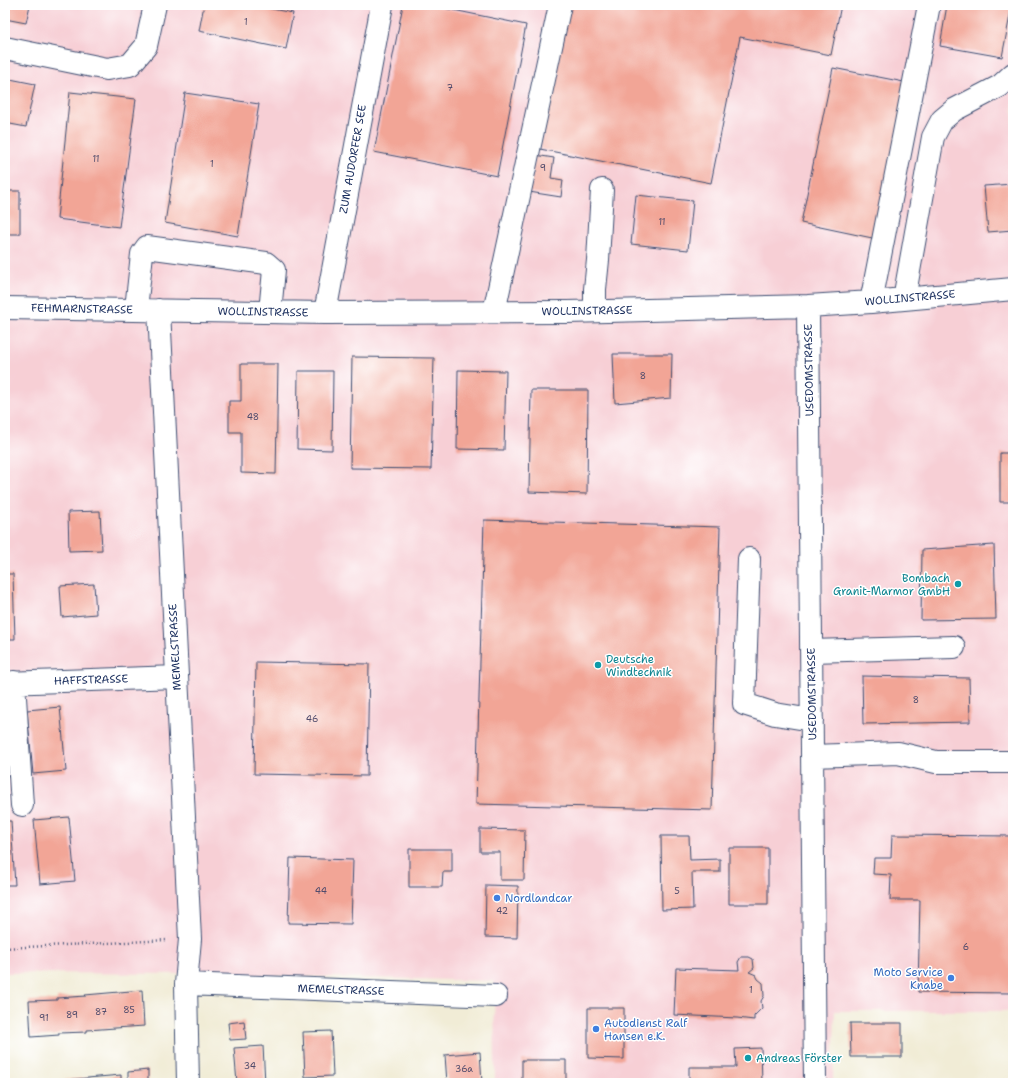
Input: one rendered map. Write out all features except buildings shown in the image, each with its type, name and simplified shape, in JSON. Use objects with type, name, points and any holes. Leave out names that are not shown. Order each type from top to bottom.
[{"type":"street","points":[[5,48],[107,69],[130,65],[146,46],[155,5]]},
{"type":"street","name":"ZUM AUDORFER SEE","points":[[325,313],[382,5]]},
{"type":"street","points":[[494,312],[560,5]]},
{"type":"street","points":[[871,302],[929,5]]},
{"type":"street","points":[[904,299],[933,137],[942,120],[954,110],[1000,86],[1013,74]]},
{"type":"street","points":[[595,311],[595,289],[602,190]]},
{"type":"street","points":[[136,309],[142,254],[147,247],[266,263],[274,270],[270,312]]},
{"type":"street","name":"WOLLINSTRASSE","points":[[160,310],[325,313],[494,312],[808,306],[871,302],[1013,289]]},
{"type":"street","name":"USEDOMSTRASSE","points":[[808,306],[815,1083]]},
{"type":"street","name":"FEHMARNSTRASSE","points":[[5,308],[160,310]]},
{"type":"street","name":"MEMELSTRASSE","points":[[160,310],[190,939],[186,984],[188,1083]]},
{"type":"street","points":[[749,559],[744,704],[775,714],[812,720]]},
{"type":"street","points":[[811,651],[954,647]]},
{"type":"street","name":"HAFFSTRASSE","points":[[9,682],[177,677]]},
{"type":"street","points":[[9,682],[22,804]]},
{"type":"street","points":[[812,756],[898,753],[936,762],[1013,762]]},
{"type":"street","name":"MEMELSTRASSE","points":[[186,984],[496,996]]},
{"type":"path","points":[[5,948],[190,939]]},
{"type":"shaded area","points":[[5,5],[1013,5],[1013,1011],[835,1011],[833,1083],[495,1083],[494,981],[207,974],[5,973]]},
{"type":"place","name":"Bombach Granit-Marmor GmbH","points":[[958,584]]},
{"type":"place","name":"Deutsche Windtechnik","points":[[598,665]]},
{"type":"place","name":"Nordlandcar","points":[[497,898]]},
{"type":"place","name":"Moto Service Knabe","points":[[951,978]]},
{"type":"place","name":"Autodienst Ralf Hansen e.K.","points":[[596,1029]]},
{"type":"place","name":"Andreas Förster","points":[[748,1058]]}]
